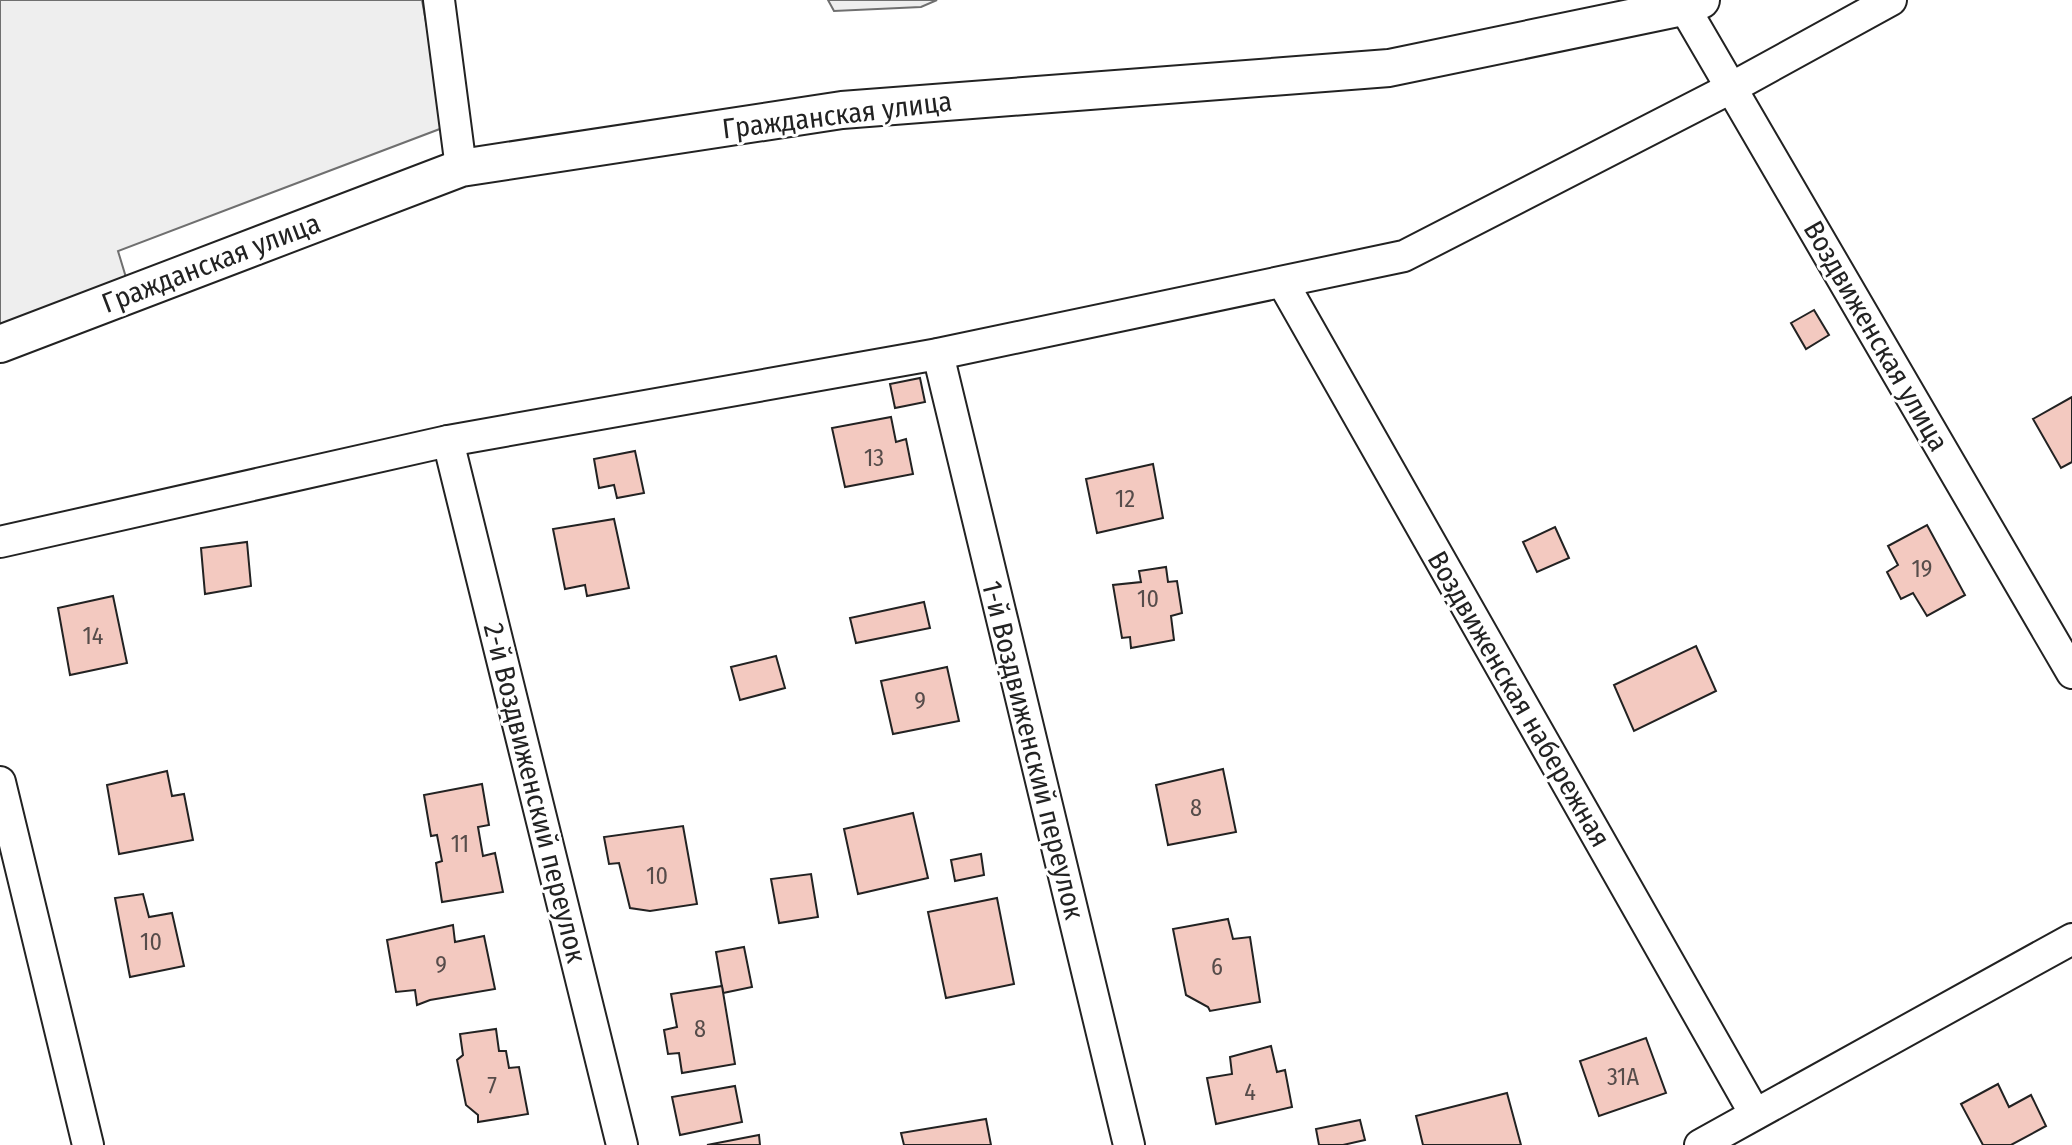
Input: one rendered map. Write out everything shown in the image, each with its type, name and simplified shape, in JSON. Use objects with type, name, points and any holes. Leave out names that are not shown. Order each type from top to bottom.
[{"type":"street","points":[[439,0],[461,168]]},
{"type":"street","points":[[0,542],[448,441],[938,354],[1404,256],[1731,88],[1891,0]]},
{"type":"street","name":"Гражданская улица","points":[[0,344],[461,168],[842,110],[1389,68],[1688,2]]},
{"type":"street","name":"Воздвиженская улица","points":[[1688,2],[1731,88],[2072,673]]},
{"type":"street","name":"Воздвиженская набережная","points":[[1283,283],[1755,1114]]},
{"type":"street","name":"1-й Воздвиженский переулок","points":[[938,354],[1129,1145]]},
{"type":"street","name":"2-й Воздвиженский переулок","points":[[448,441],[622,1145]]},
{"type":"street","points":[[0,782],[88,1145]]},
{"type":"street","points":[[1700,1145],[2072,939]]},
{"type":"shaded area","points":[[0,0],[422,0],[445,127],[118,251],[131,294],[0,344]]},
{"type":"shaded area","points":[[828,0],[937,0],[921,7],[834,11]]},
{"type":"building","points":[[1814,310],[1829,335],[1806,349],[1791,323]]},
{"type":"building","points":[[920,378],[925,402],[895,408],[890,384]]},
{"type":"building","points":[[2072,397],[2072,462],[2061,468],[2033,419]]},
{"type":"building","points":[[891,417],[896,442],[906,439],[913,474],[845,487],[832,428]]},
{"type":"building","points":[[635,451],[644,493],[617,498],[614,485],[599,488],[594,459]]},
{"type":"building","points":[[1153,464],[1163,518],[1097,533],[1086,479]]},
{"type":"building","points":[[614,519],[629,588],[587,596],[585,585],[565,589],[553,529]]},
{"type":"building","points":[[1927,525],[1965,595],[1927,616],[1913,593],[1901,599],[1887,572],[1898,565],[1888,546]]},
{"type":"building","points":[[1555,527],[1569,558],[1537,572],[1523,542]]},
{"type":"building","points":[[247,542],[251,586],[205,594],[201,548]]},
{"type":"building","points":[[1166,567],[1168,582],[1177,581],[1182,613],[1171,616],[1174,640],[1131,648],[1130,637],[1122,638],[1113,585],[1141,582],[1139,571]]},
{"type":"building","points":[[113,596],[127,663],[70,675],[58,608]]},
{"type":"building","points":[[924,602],[930,628],[856,643],[850,618]]},
{"type":"building","points":[[1696,646],[1716,691],[1634,731],[1614,685]]},
{"type":"building","points":[[776,656],[785,688],[740,700],[731,667]]},
{"type":"building","points":[[947,667],[959,721],[893,734],[881,681]]},
{"type":"building","points":[[1223,769],[1236,832],[1168,845],[1156,785]]},
{"type":"building","points":[[167,771],[172,796],[184,794],[193,840],[119,854],[107,785]]},
{"type":"building","points":[[482,784],[489,825],[478,827],[483,856],[495,853],[503,892],[442,902],[436,863],[442,861],[437,835],[431,836],[424,795]]},
{"type":"building","points":[[913,813],[928,878],[858,894],[844,829]]},
{"type":"building","points":[[683,826],[697,904],[650,911],[630,908],[619,863],[609,864],[604,837]]},
{"type":"building","points":[[981,854],[984,875],[955,881],[951,860]]},
{"type":"building","points":[[811,874],[818,917],[779,923],[771,879]]},
{"type":"building","points":[[143,894],[149,917],[172,913],[184,966],[130,977],[115,898]]},
{"type":"building","points":[[997,898],[1014,984],[946,998],[928,912]]},
{"type":"building","points":[[1228,919],[1233,939],[1250,937],[1260,1002],[1210,1011],[1186,995],[1173,929]]},
{"type":"building","points":[[453,925],[455,942],[484,936],[495,989],[417,1005],[415,990],[396,992],[387,940]]},
{"type":"building","points":[[744,947],[752,987],[723,993],[716,952]]},
{"type":"building","points":[[722,986],[735,1064],[682,1073],[679,1053],[668,1054],[664,1030],[677,1027],[671,994]]},
{"type":"building","points":[[496,1029],[499,1051],[506,1051],[509,1068],[519,1067],[528,1114],[478,1122],[478,1115],[466,1105],[457,1060],[463,1055],[460,1034]]},
{"type":"building","points":[[1646,1038],[1666,1093],[1599,1116],[1580,1061]]},
{"type":"building","points":[[1271,1046],[1277,1072],[1285,1070],[1292,1107],[1216,1124],[1207,1078],[1232,1074],[1230,1057]]},
{"type":"building","points":[[1998,1084],[2009,1107],[2031,1095],[2046,1126],[2011,1145],[1983,1145],[1961,1104]]},
{"type":"building","points":[[735,1086],[742,1122],[680,1135],[672,1097]]},
{"type":"building","points":[[1507,1093],[1521,1145],[1423,1145],[1416,1116]]},
{"type":"building","points":[[986,1119],[991,1145],[904,1145],[901,1133]]},
{"type":"building","points":[[1360,1120],[1365,1140],[1343,1145],[1319,1145],[1316,1129]]},
{"type":"building","points":[[759,1135],[760,1145],[707,1145]]}]
